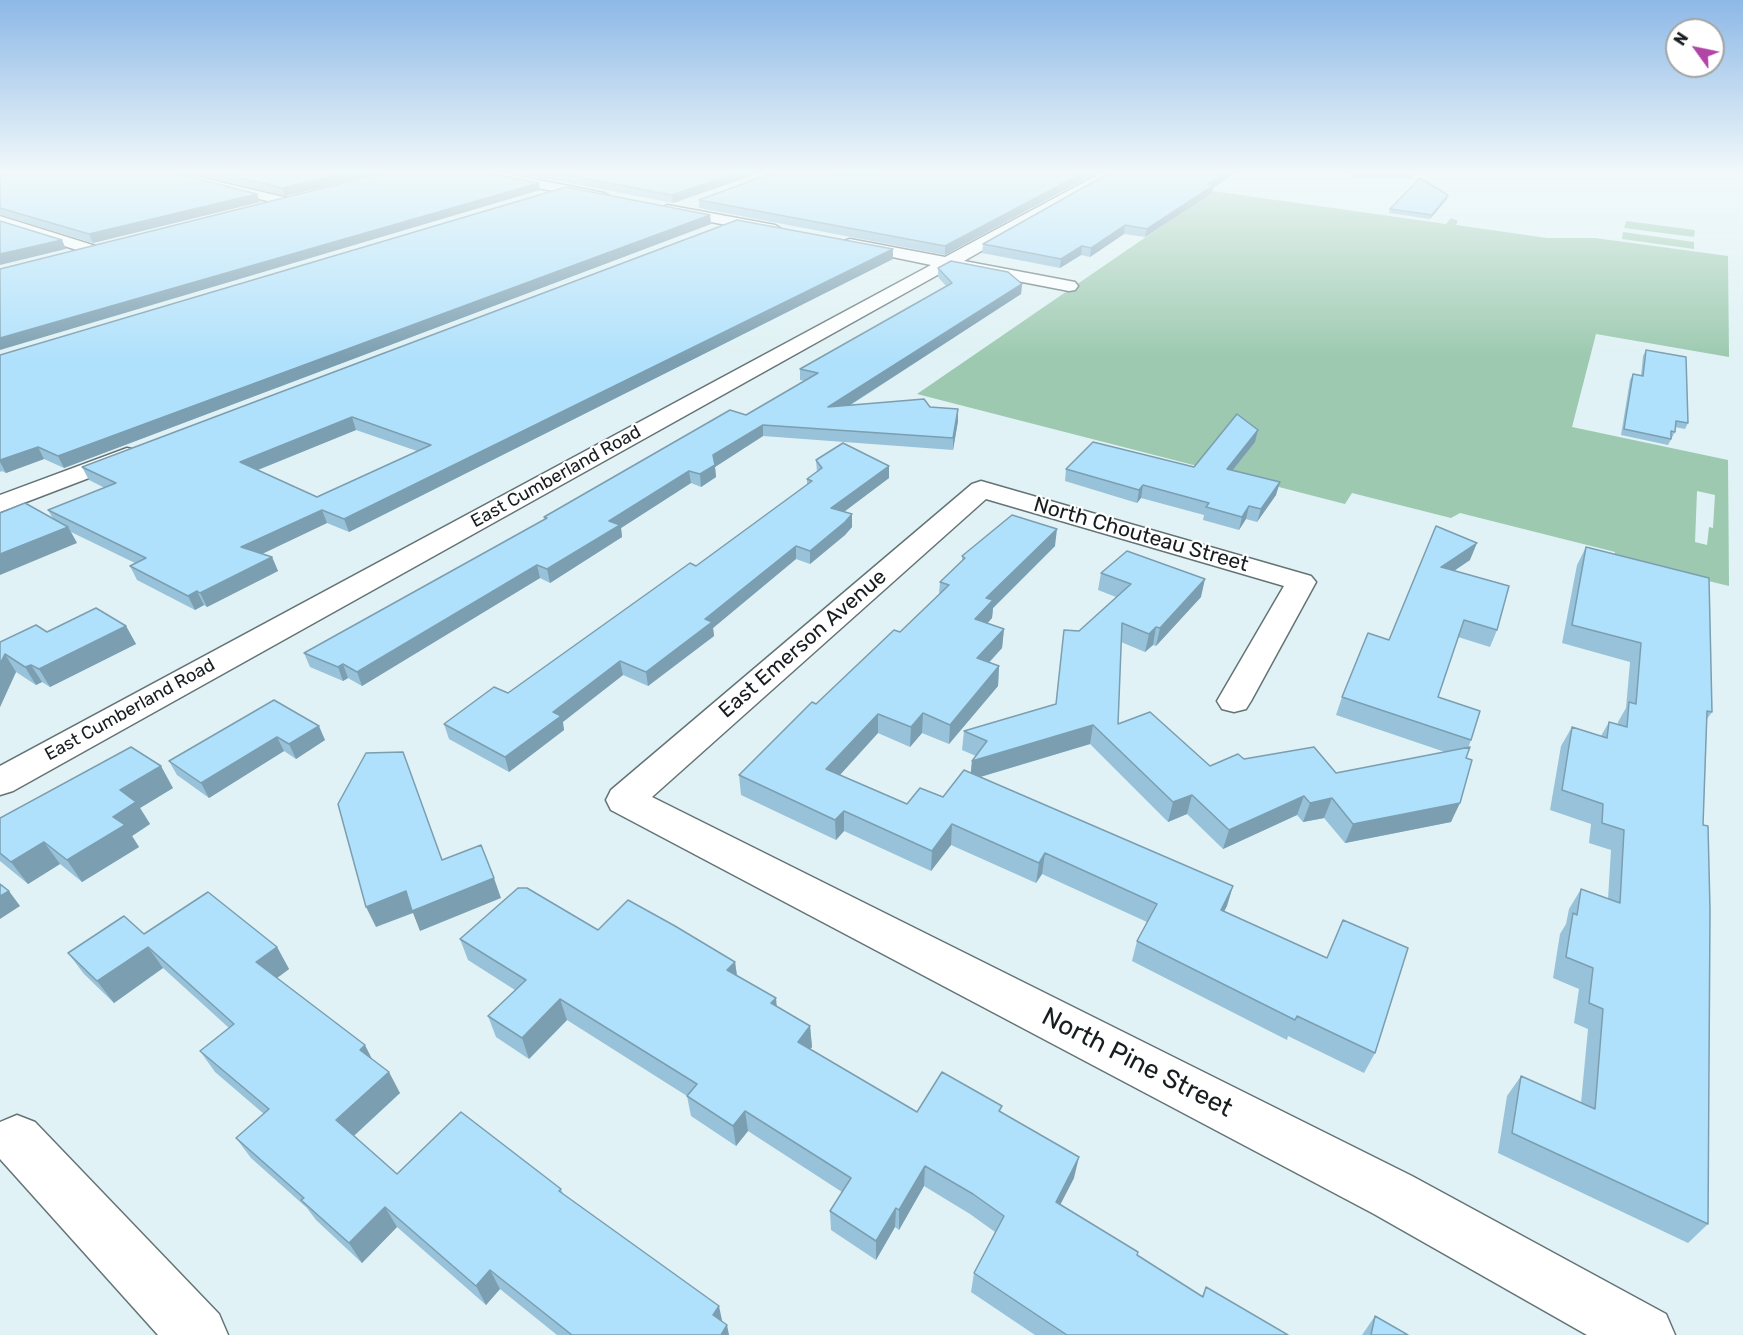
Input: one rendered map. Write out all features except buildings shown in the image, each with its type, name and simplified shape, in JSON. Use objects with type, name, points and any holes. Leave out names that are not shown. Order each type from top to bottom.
[{"type":"street","points":[[49,234],[99,248],[58,258]]},
{"type":"street","name":"East Cumberland Road","points":[[0,782],[998,234]]},
{"type":"street","points":[[829,240],[1069,286]]},
{"type":"street","points":[[0,504],[145,449]]},
{"type":"street","name":"North Chouteau Street","points":[[981,489],[1301,582],[1234,701]]},
{"type":"street","name":"East Emerson Avenue","points":[[625,800],[981,489]]},
{"type":"street","name":"North Pine Street","points":[[625,800],[1393,1195],[1645,1335]]},
{"type":"street","points":[[17,1140],[198,1335]]},
{"type":"green space","points":[[1150,234],[1521,234],[1547,238],[1595,238],[1728,256],[1729,357],[1596,334],[1572,427],[1728,460],[1729,586],[1614,558],[1615,552],[1460,513],[1451,518],[1352,493],[1345,504],[917,394]],"holes":[[[1697,491],[1715,495],[1713,528],[1709,527],[1707,545],[1695,542]]]},
{"type":"green space","points":[[1623,234],[1639,234],[1694,242],[1694,249],[1622,239]]},
{"type":"green space","points":[[1673,234],[1694,234],[1694,237]]}]
